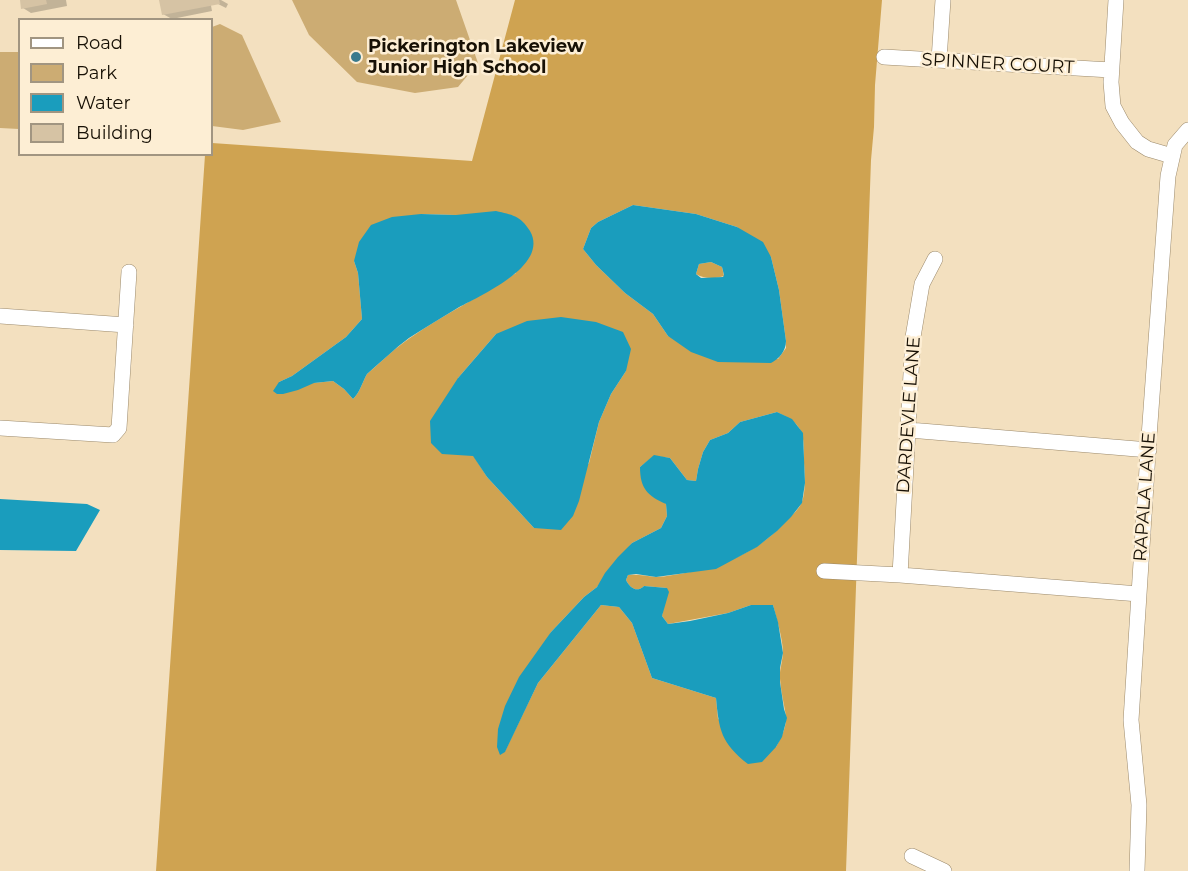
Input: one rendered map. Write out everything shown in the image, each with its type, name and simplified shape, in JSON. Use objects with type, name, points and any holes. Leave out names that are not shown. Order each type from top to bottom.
[{"type":"street","points":[[939,60],[943,0]]},
{"type":"street","points":[[1116,0],[1111,70],[1113,106],[1126,130],[1137,142],[1148,149],[1172,156]]},
{"type":"street","name":"SPINNER COURT","points":[[884,57],[1111,70]]},
{"type":"street","name":"RAPALA LANE","points":[[1137,871],[1139,805],[1131,720],[1166,198],[1174,145],[1188,130]]},
{"type":"street","name":"DARDEVLE LANE","points":[[900,575],[913,337],[922,284],[935,259]]},
{"type":"street","points":[[0,428],[113,435],[119,428],[129,272]]},
{"type":"street","points":[[0,316],[126,325]]},
{"type":"street","points":[[909,430],[1149,450]]},
{"type":"street","points":[[824,571],[1139,594]]},
{"type":"street","points":[[912,856],[944,871]]},
{"type":"green space","points":[[292,0],[456,0],[478,63],[458,87],[415,93],[357,82],[309,35]]},
{"type":"green space","points":[[220,24],[242,35],[281,122],[243,130],[213,126],[213,27]]},
{"type":"green space","points":[[0,52],[18,52],[18,129],[0,128]]},
{"type":"shaded area","points":[[515,0],[882,0],[871,160],[846,871],[156,871],[205,156],[213,156],[213,143],[472,161]],"holes":[[[633,205],[696,214],[737,227],[771,257],[779,290],[786,341],[786,348],[778,359],[668,336],[653,314],[625,293],[596,265],[583,249],[591,228],[598,222]],[[421,214],[456,215],[516,273],[399,346],[367,374],[353,399],[333,381],[279,382],[292,376],[346,337],[362,319],[358,273],[354,261]],[[496,334],[626,371],[611,394],[599,422],[589,463],[534,528],[487,477],[473,455],[458,378]],[[777,412],[793,421],[803,438],[804,495],[798,508],[775,533],[735,558],[705,569],[657,577],[628,575],[626,580],[636,589],[644,586],[667,588],[662,616],[668,624],[728,613],[751,605],[773,605],[782,645],[780,679],[786,716],[785,728],[776,747],[718,719],[716,698],[652,678],[632,623],[619,607],[601,605],[538,683],[505,751],[500,754],[551,632],[584,597],[597,587],[632,543],[661,528],[667,516],[666,504],[640,467],[654,456],[670,458],[687,480],[696,481],[703,452],[710,440],[728,433],[740,422]]]},
{"type":"shaded area","points":[[711,262],[722,267],[724,276],[710,278],[696,274],[699,264]]},
{"type":"water","points":[[633,205],[696,214],[737,227],[763,242],[771,257],[779,290],[786,341],[782,354],[771,363],[718,362],[691,352],[668,336],[653,314],[625,293],[583,249],[591,228],[598,222]],"holes":[[[711,262],[722,267],[723,277],[701,278],[696,274],[699,264]]]},
{"type":"water","points":[[496,211],[515,216],[523,222],[530,231],[534,244],[530,256],[509,278],[403,342],[367,374],[353,399],[333,381],[314,383],[283,394],[273,391],[279,382],[292,376],[346,337],[362,319],[358,273],[354,261],[359,242],[371,225],[392,217]]},
{"type":"water","points":[[561,317],[596,322],[623,332],[631,349],[626,371],[611,394],[599,422],[579,501],[573,516],[561,530],[534,528],[487,477],[473,456],[442,454],[431,443],[430,421],[458,378],[496,334],[527,321]]},
{"type":"water","points":[[777,412],[792,419],[803,433],[805,483],[802,503],[791,517],[757,547],[716,569],[656,577],[636,574],[628,575],[626,580],[636,589],[644,586],[667,588],[669,592],[662,616],[668,624],[728,613],[751,605],[773,605],[783,653],[780,682],[787,718],[782,737],[776,747],[762,762],[748,764],[732,749],[723,735],[718,719],[716,698],[652,678],[632,623],[619,607],[601,605],[538,683],[505,752],[500,755],[497,747],[498,729],[505,706],[519,677],[551,632],[584,597],[597,587],[618,557],[632,543],[661,528],[667,516],[666,504],[650,495],[643,486],[640,467],[654,455],[670,458],[687,480],[696,481],[703,452],[710,440],[728,433],[740,422]]},
{"type":"water","points":[[0,499],[87,504],[100,510],[76,551],[0,550]]},
{"type":"building","points":[[20,0],[46,0],[47,4],[21,9]]},
{"type":"building","points":[[159,0],[219,0],[220,4],[162,15]]},
{"type":"place","name":"Pickerington Lakeview Junior High School","points":[[356,57]]}]
